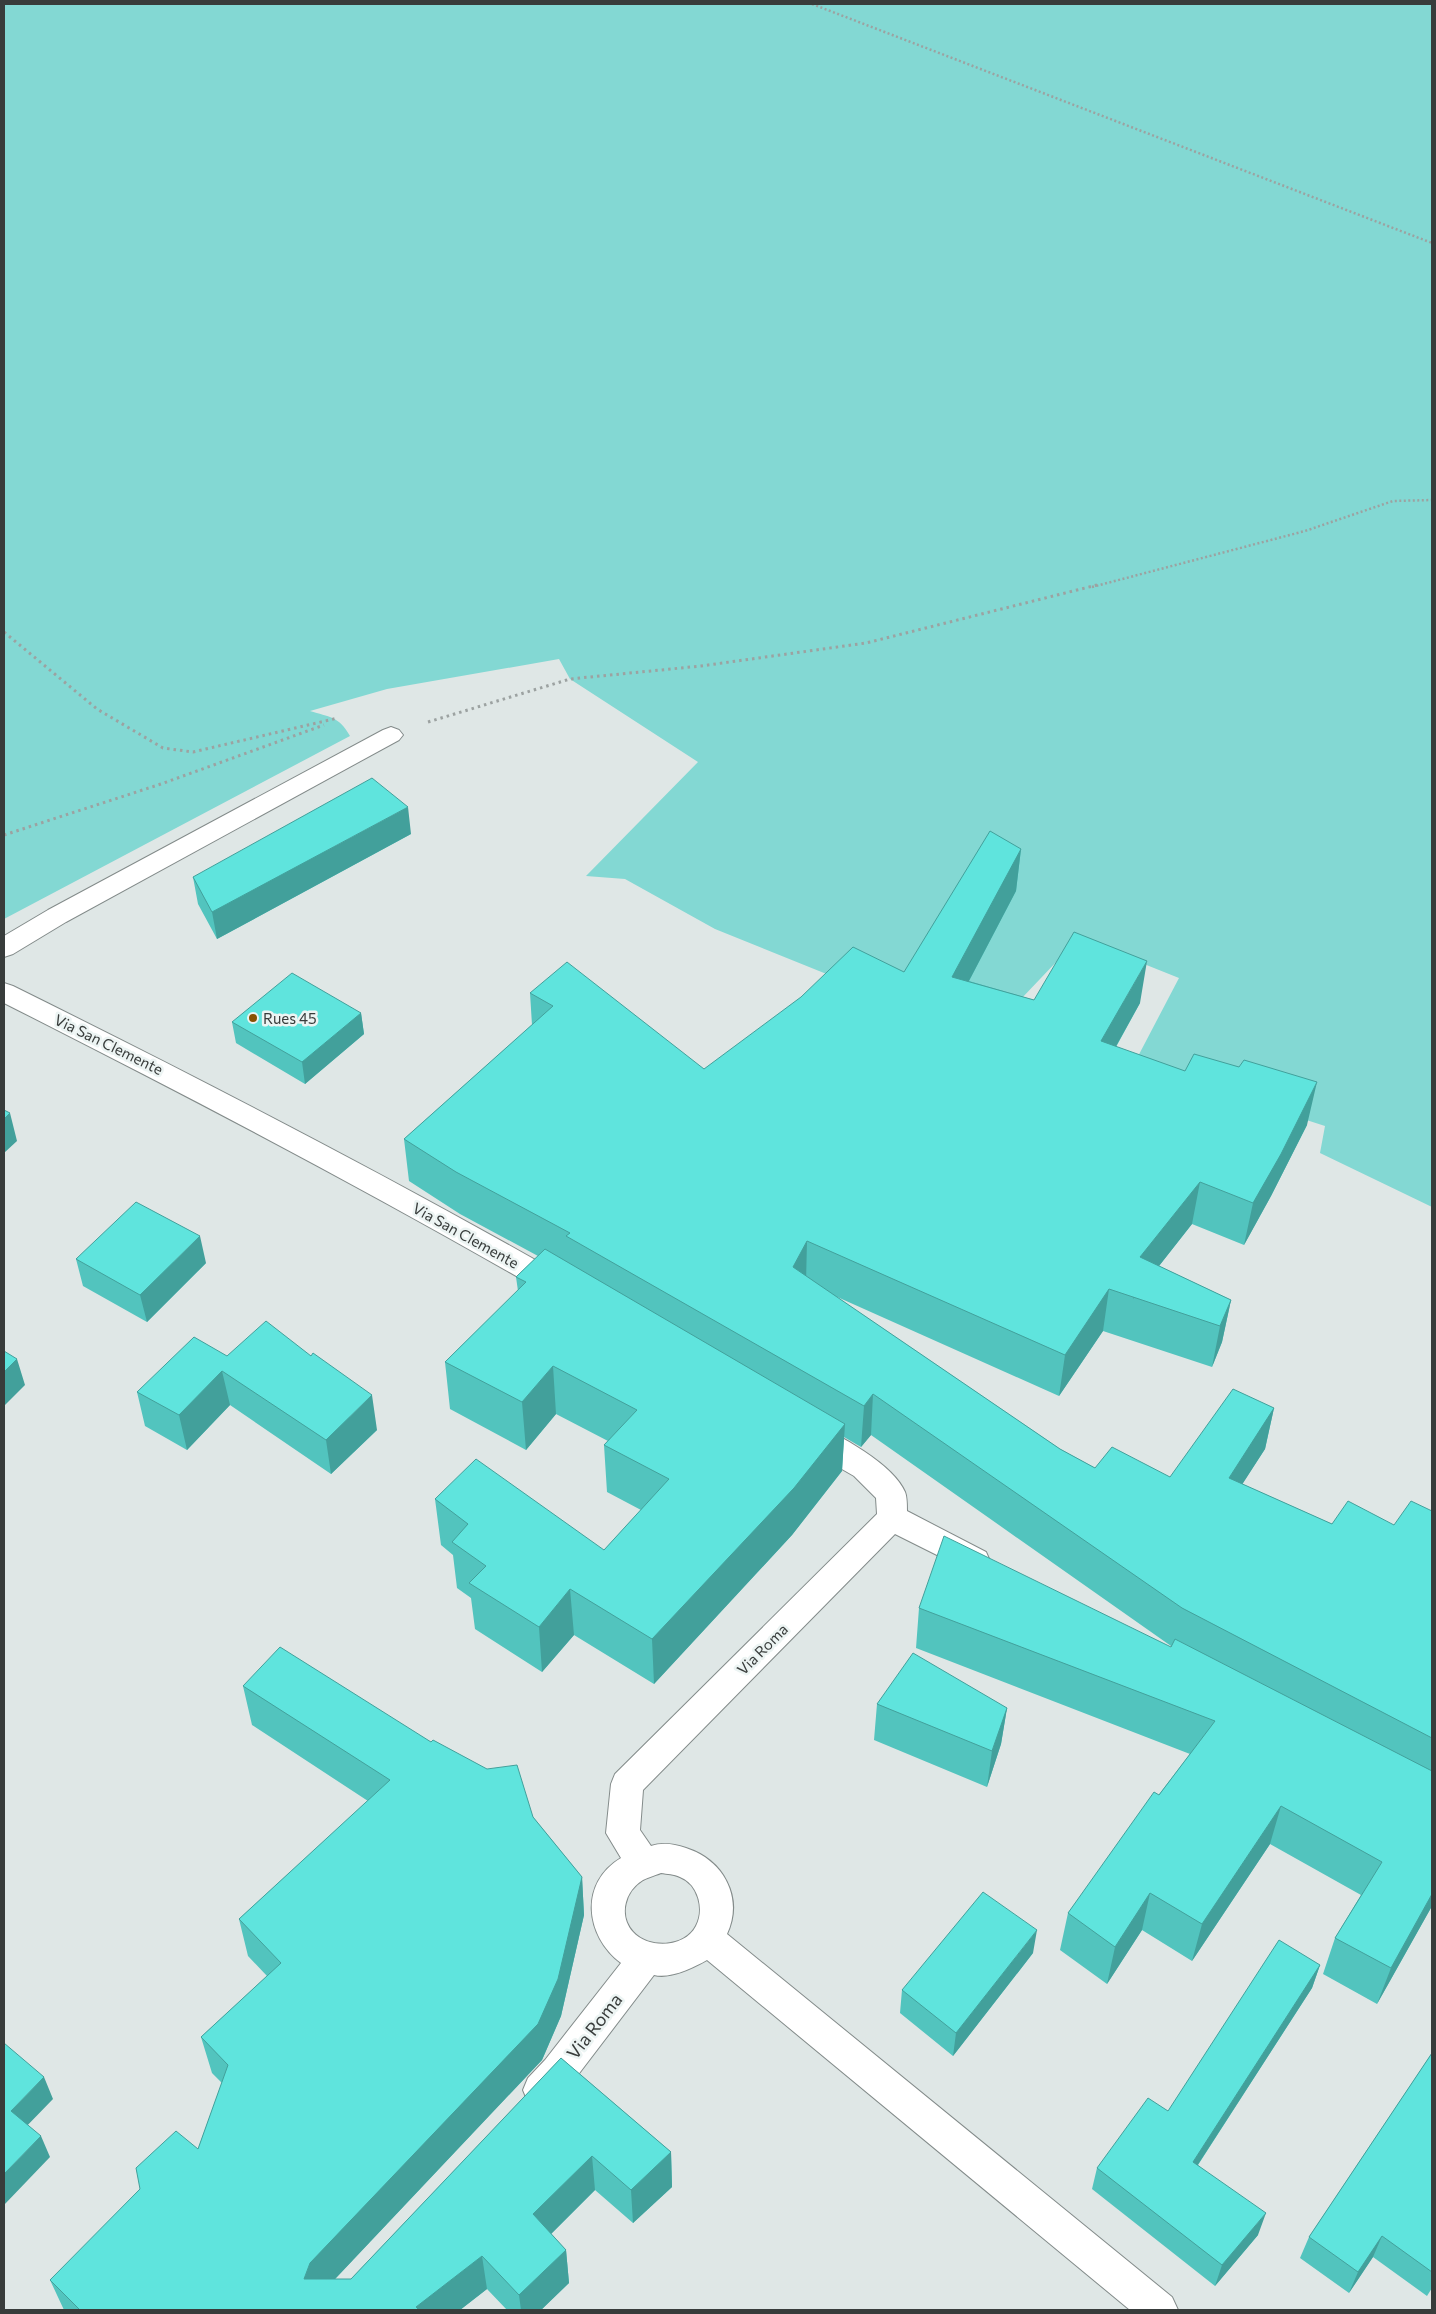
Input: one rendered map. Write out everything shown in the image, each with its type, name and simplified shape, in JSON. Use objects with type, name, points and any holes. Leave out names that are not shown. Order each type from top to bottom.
[{"type":"street","points":[[4,948],[56,916],[391,735]]},
{"type":"street","name":"Via San Clemente","points":[[4,992],[220,1100],[376,1184],[577,1298]]},
{"type":"street","points":[[788,1422],[864,1467],[891,1494],[892,1518],[996,1572]]},
{"type":"street","name":"Via Roma","points":[[643,1862],[623,1833],[627,1784],[892,1518]]},
{"type":"street","points":[[661,1858],[678,1860],[693,1867],[706,1878],[714,1892],[717,1908],[714,1925],[707,1939],[694,1950],[679,1958],[663,1960],[646,1958],[631,1952],[618,1940],[609,1926],[606,1910],[609,1894],[617,1880],[629,1869],[643,1862],[661,1858]]},
{"type":"street","points":[[707,1939],[1159,2310]]},
{"type":"street","name":"Via Roma","points":[[517,2116],[558,2072],[646,1958]]},
{"type":"path","points":[[812,4],[1432,242]]},
{"type":"path","points":[[4,632],[97,709],[163,748],[193,752],[354,714],[391,735],[502,698],[570,678],[701,666],[866,643],[1305,531],[1394,501],[1432,500]]},
{"type":"path","points":[[4,836],[161,784],[354,714]]},
{"type":"shaded area","points":[[4,4],[1432,4],[1432,1207],[1320,1153],[1325,1126],[1134,1064],[1179,978],[1079,938],[999,1022],[824,973],[715,929],[625,879],[586,876],[698,762],[570,679],[559,659],[387,689],[310,711],[338,721],[350,736],[4,919]]},
{"type":"building","points":[[372,778],[408,807],[212,912],[193,877]]},
{"type":"building","points":[[990,831],[1021,849],[952,977],[1034,1000],[1074,932],[1147,961],[1101,1041],[1185,1071],[1194,1054],[1239,1067],[1244,1060],[1317,1082],[1281,1154],[1253,1203],[1200,1182],[1140,1257],[1231,1300],[1220,1326],[1109,1289],[1065,1355],[807,1241],[793,1267],[1060,1449],[1095,1468],[1112,1447],[1170,1477],[1233,1389],[1274,1408],[1229,1478],[1332,1524],[1348,1501],[1394,1525],[1411,1501],[1432,1511],[1432,1738],[1182,1608],[873,1394],[864,1406],[566,1236],[570,1233],[456,1172],[404,1139],[553,1006],[530,993],[567,962],[704,1069],[801,997],[853,947],[904,972]]},
{"type":"building","points":[[292,973],[361,1013],[302,1062],[232,1022]]},
{"type":"building","points":[[4,1110],[10,1113],[4,1119]]},
{"type":"building","points":[[136,1202],[200,1236],[140,1295],[76,1259]]},
{"type":"building","points":[[545,1249],[845,1424],[794,1488],[652,1639],[570,1589],[539,1627],[469,1583],[486,1566],[452,1542],[468,1524],[435,1499],[476,1459],[604,1550],[669,1479],[604,1445],[637,1410],[553,1366],[522,1402],[445,1362],[526,1282],[516,1277]]},
{"type":"building","points":[[266,1321],[311,1356],[313,1353],[372,1395],[326,1440],[222,1371],[179,1415],[137,1392],[194,1337],[227,1356]]},
{"type":"building","points":[[4,1351],[17,1359],[4,1372]]},
{"type":"building","points":[[944,1536],[1171,1647],[1175,1639],[1432,1771],[1432,1894],[1391,1968],[1335,1938],[1382,1862],[1281,1806],[1202,1924],[1150,1893],[1115,1947],[1068,1913],[1154,1792],[1159,1795],[1215,1721],[919,1608]]},
{"type":"building","points":[[280,1647],[431,1742],[433,1740],[487,1769],[517,1765],[533,1817],[582,1877],[558,1979],[538,2024],[310,2263],[304,2279],[351,2279],[561,2058],[671,2152],[631,2190],[592,2156],[533,2214],[566,2250],[519,2295],[482,2256],[416,2307],[419,2310],[80,2310],[50,2280],[140,2189],[136,2168],[176,2131],[198,2149],[228,2065],[201,2037],[281,1963],[239,1919],[390,1780],[243,1686]]},
{"type":"building","points":[[913,1653],[1007,1708],[992,1751],[877,1704]]},
{"type":"building","points":[[983,1892],[1037,1930],[956,2033],[902,1990]]},
{"type":"building","points":[[1279,1940],[1320,1965],[1193,2162],[1266,2213],[1222,2265],[1097,2168],[1148,2098],[1168,2111]]},
{"type":"building","points":[[4,2043],[44,2077],[11,2111],[41,2136],[4,2174]]},
{"type":"building","points":[[1432,2053],[1432,2272],[1382,2236],[1358,2272],[1309,2237]]},
{"type":"place","name":"Rues 45","points":[[253,1018]]}]
